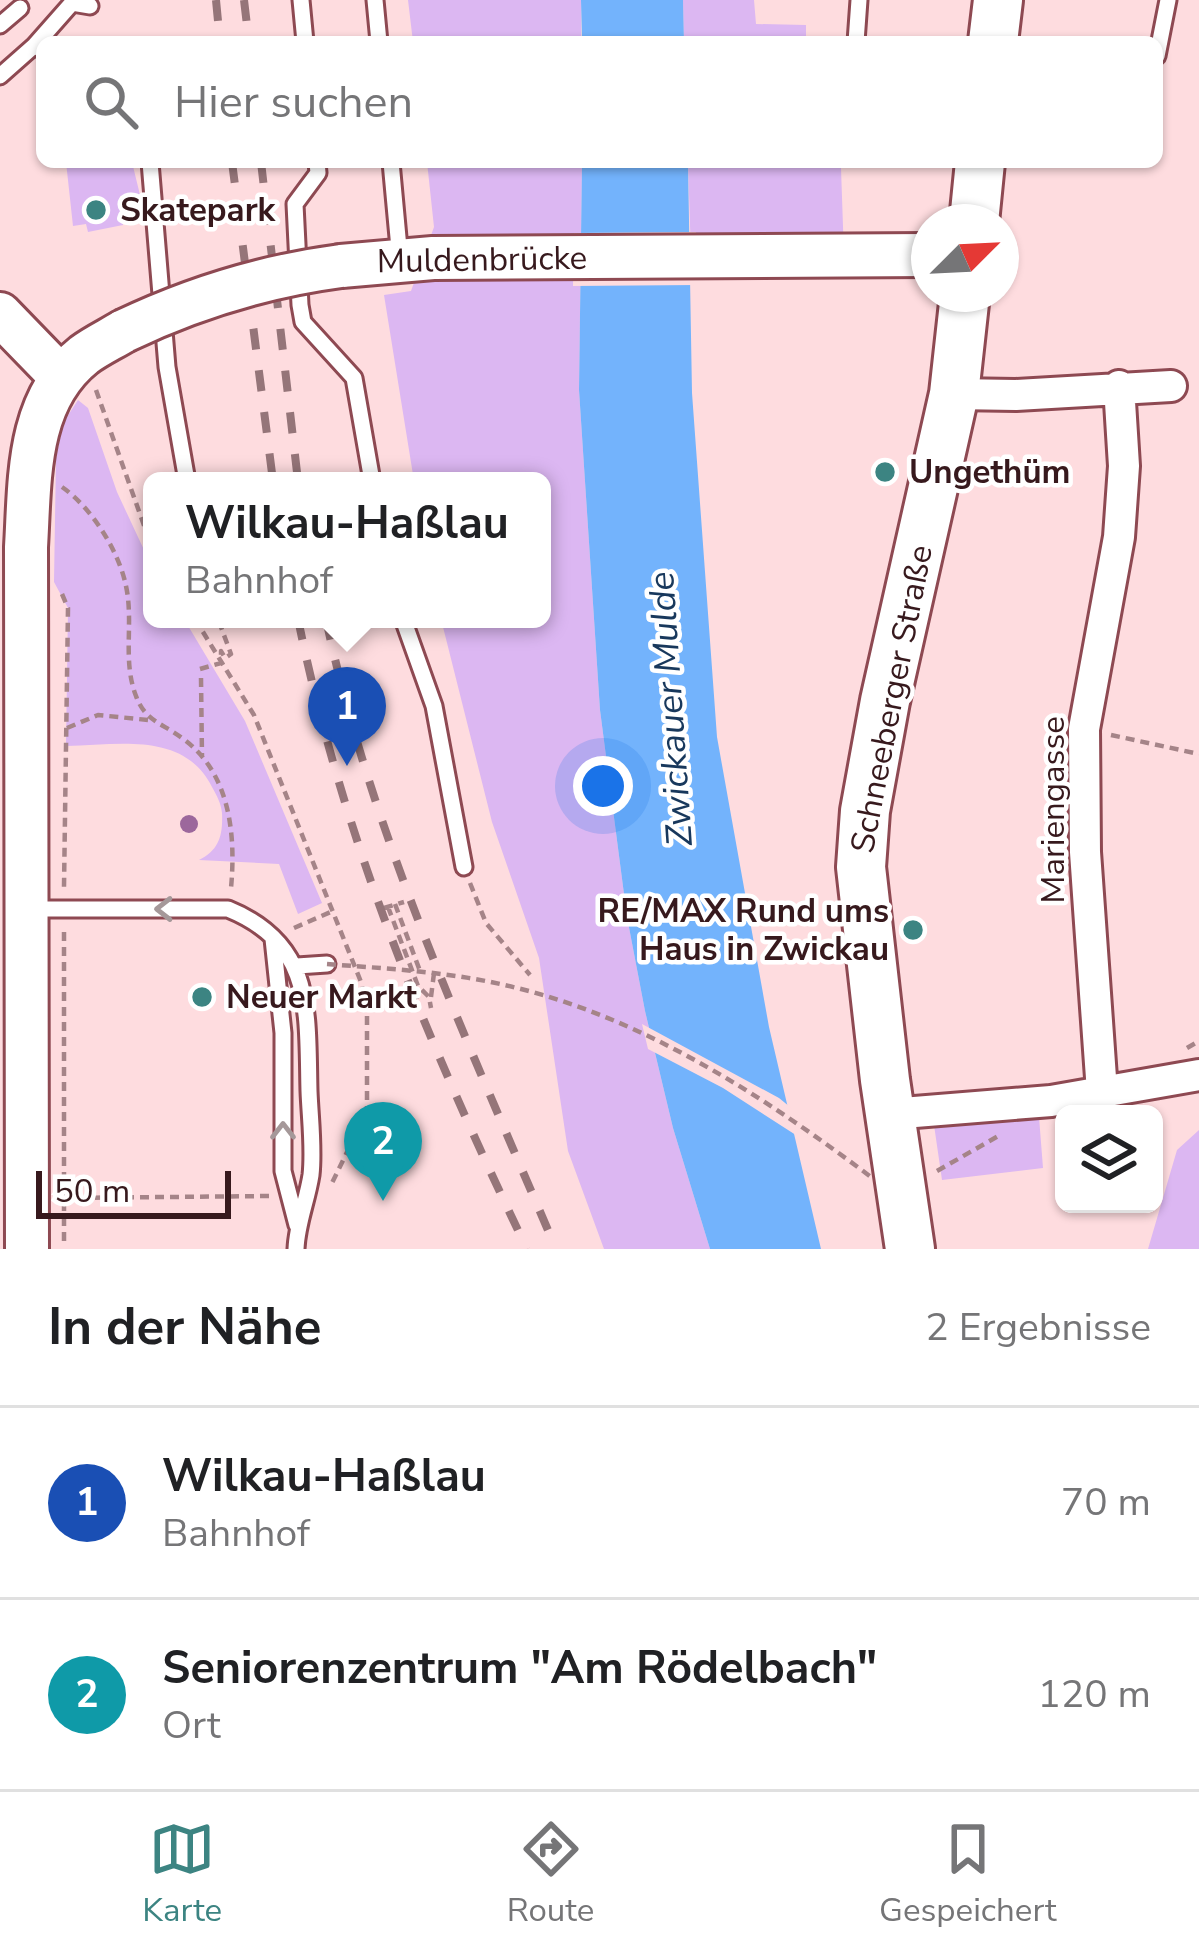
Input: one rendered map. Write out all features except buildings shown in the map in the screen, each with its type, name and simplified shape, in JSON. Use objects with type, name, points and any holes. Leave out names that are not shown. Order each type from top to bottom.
[{"type":"main road","points":[[994,36],[998,0]]},
{"type":"main road","points":[[976,204],[979,168]]},
{"type":"main road","name":"Muldenbrücke","points":[[79,380],[84,356],[124,331],[178,305],[303,271],[417,258],[911,255]]},
{"type":"main road","name":"Schneeberger Straße","points":[[910,1249],[885,1180],[890,1114],[861,867],[865,811],[954,394],[963,312]]},
{"type":"main road","points":[[0,314],[79,380],[35,431],[30,471],[26,547],[28,908],[14,954],[27,1249]]},
{"type":"street","name":"Mariengasse","points":[[1102,1092],[1085,852],[1084,729],[1119,537],[1124,466],[1119,386]]},
{"type":"street","points":[[954,394],[1171,386]]},
{"type":"street","points":[[890,1114],[1028,1102],[1199,1075]]},
{"type":"lane","points":[[301,0],[304,36]]},
{"type":"lane","points":[[375,0],[378,36]]},
{"type":"lane","points":[[856,36],[859,0]]},
{"type":"lane","points":[[1161,36],[1168,0]]},
{"type":"lane","points":[[48,36],[72,3],[91,6]]},
{"type":"lane","points":[[0,25],[20,8]]},
{"type":"lane","points":[[0,76],[36,50]]},
{"type":"lane","points":[[150,168],[167,367],[186,472]]},
{"type":"lane","points":[[317,168],[296,204],[303,322],[354,377],[370,472]]},
{"type":"lane","points":[[393,168],[417,258]]},
{"type":"lane","points":[[406,628],[434,706],[464,867]]},
{"type":"lane","points":[[28,908],[228,909],[250,918],[273,936],[297,966],[308,1035],[311,1175],[296,1249]]},
{"type":"lane","points":[[273,936],[283,1033],[283,1171],[297,1226]]},
{"type":"lane","points":[[297,966],[327,964]]},
{"type":"path","points":[[79,380],[97,399],[143,524]]},
{"type":"path","points":[[30,471],[66,489],[112,548],[127,586],[128,670],[148,720]]},
{"type":"path","points":[[200,628],[254,715],[367,1006],[368,1111],[324,1197],[297,1226]]},
{"type":"path","points":[[221,628],[231,654],[225,658],[221,651],[221,663]]},
{"type":"path","points":[[200,669],[221,663]]},
{"type":"path","points":[[201,679],[202,759]]},
{"type":"path","points":[[66,728],[98,715],[148,720],[185,740],[221,787],[233,827],[228,909]]},
{"type":"path","points":[[1084,729],[1199,754]]},
{"type":"path","points":[[464,867],[486,923],[530,975]]},
{"type":"path","points":[[389,906],[404,902]]},
{"type":"path","points":[[389,906],[420,971]]},
{"type":"path","points":[[389,906],[432,1011],[434,973]]},
{"type":"path","points":[[301,925],[333,911]]},
{"type":"path","points":[[327,964],[420,971],[521,988],[627,1028],[720,1075],[885,1180],[940,1170],[1024,1122],[1028,1102]]},
{"type":"path","points":[[65,1198],[287,1196]]},
{"type":"shaded area","points":[[408,0],[581,0],[581,36],[412,36]]},
{"type":"shaded area","points":[[683,0],[754,0],[756,24],[806,25],[806,36],[684,36]]},
{"type":"shaded area","name":"Skatepark","points":[[67,168],[133,168],[140,195],[120,196],[123,225],[88,232],[86,224],[73,226]]},
{"type":"shaded area","points":[[428,168],[582,168],[579,390],[600,710],[627,917],[645,1011],[673,1128],[710,1249],[604,1249],[568,1151],[539,958],[492,822],[443,628],[551,628],[551,472],[413,472],[384,295],[411,291],[434,227]]},
{"type":"shaded area","points":[[688,168],[841,168],[844,256],[691,256]]},
{"type":"shaded area","points":[[78,400],[88,408],[117,492],[143,548],[143,628],[189,628],[245,721],[322,903],[298,914],[279,864],[199,860],[218,841],[222,813],[212,787],[185,757],[148,745],[66,746],[68,608],[54,582],[56,458],[63,423]]},
{"type":"shaded area","points":[[1039,1117],[1043,1168],[942,1180],[934,1125]]},
{"type":"shaded area","points":[[1199,1130],[1199,1249],[1148,1249],[1159,1213],[1163,1213],[1177,1150]]},
{"type":"water","points":[[581,0],[683,0],[684,36],[582,36]]},
{"type":"water","name":"Zwickauer Mulde","points":[[582,168],[688,168],[692,393],[717,737],[769,1027],[821,1249],[710,1249],[673,1128],[627,917],[600,710],[579,390]]},
{"type":"pier","points":[[696,232],[697,285],[573,286],[574,233]]},
{"type":"pier","points":[[642,1024],[779,1098],[795,1111],[802,1139],[723,1088],[648,1049]]},
{"type":"railway","points":[[216,0],[219,36]]},
{"type":"railway","points":[[244,0],[248,36]]},
{"type":"railway","points":[[233,168],[272,472]]},
{"type":"railway","points":[[262,168],[297,472]]},
{"type":"railway","points":[[300,628],[339,783],[393,941],[456,1095],[527,1249]]},
{"type":"railway","points":[[328,628],[396,861],[556,1249]]},
{"type":"place","name":"Skatepark","points":[[96,210]]},
{"type":"place","name":"Ungethüm","points":[[885,472]]},
{"type":"place","name":"Wilkau-Haßlau","points":[[347,766]]},
{"type":"place","name":"RE/MAX Rund ums Haus in Zwickau","points":[[913,930]]},
{"type":"place","name":"Neuer Markt","points":[[202,997]]},
{"type":"place","name":"Seniorenzentrum \"Am Rödelbach\"","points":[[383,1201]]}]
